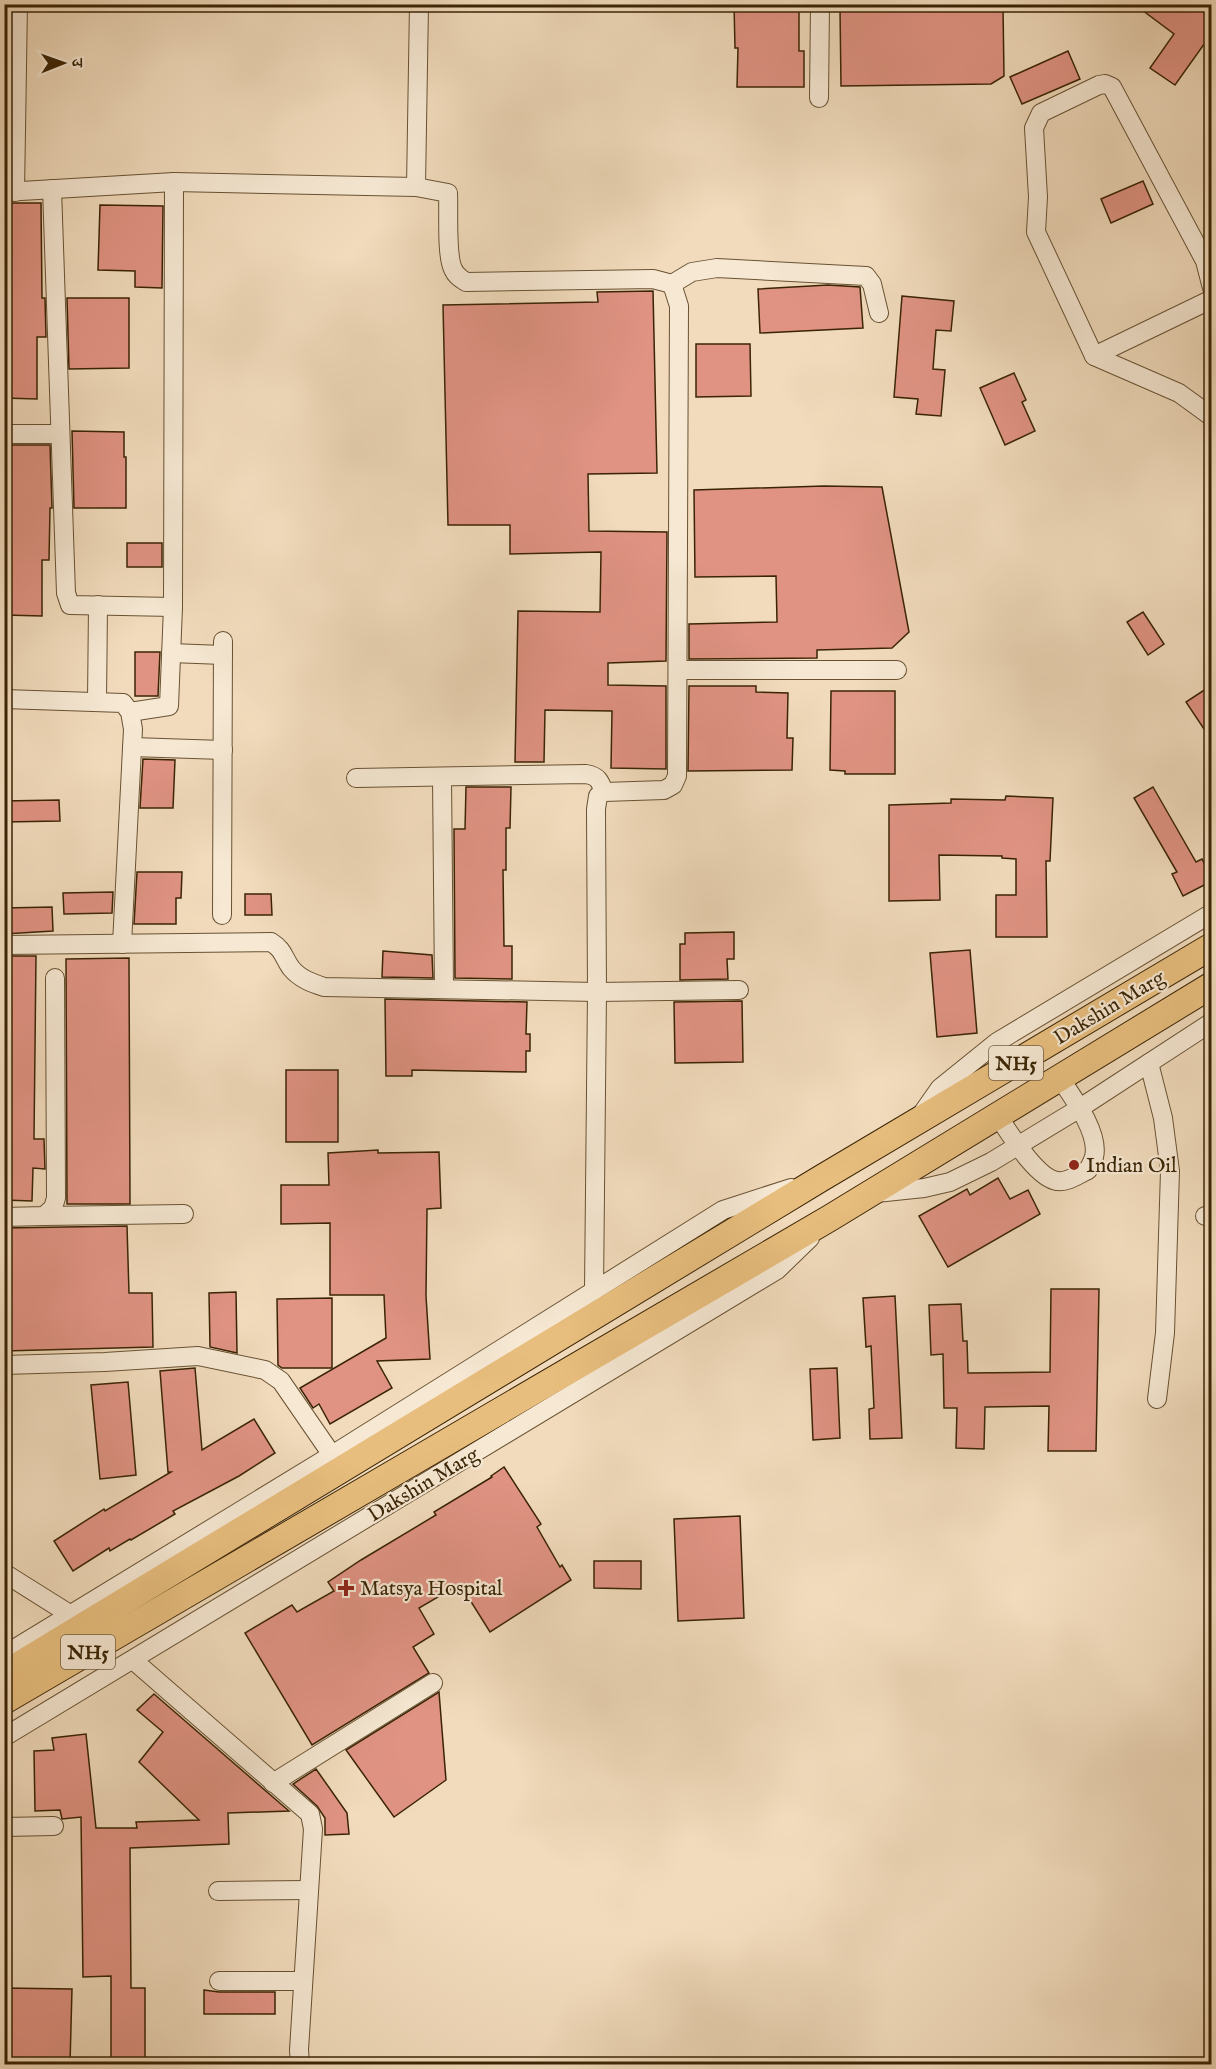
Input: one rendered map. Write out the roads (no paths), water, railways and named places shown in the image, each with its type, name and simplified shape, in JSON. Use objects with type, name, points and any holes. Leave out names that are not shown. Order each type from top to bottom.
[{"type":"highway","name":"Dakshin Marg","points":[[4,1701],[164,1593],[820,1179],[1212,946]]},
{"type":"highway","name":"Dakshin Marg","points":[[4,1674],[164,1593],[830,1218],[1212,985]]},
{"type":"street","points":[[18,4],[11,84],[10,192],[174,182],[416,187],[448,194],[452,267],[458,277],[466,282],[653,279],[672,284],[692,272],[717,268],[866,276],[872,284],[879,314]]},
{"type":"street","points":[[416,187],[419,4]]},
{"type":"street","points":[[819,98],[820,4]]},
{"type":"street","points":[[1212,288],[1205,261],[1112,87],[1106,84],[1099,85],[1041,113],[1034,129],[1038,197],[1036,232],[1094,357],[1179,393],[1212,417]]},
{"type":"street","points":[[130,712],[169,706],[173,607],[174,182]]},
{"type":"street","points":[[52,189],[66,593],[70,605],[173,607]]},
{"type":"street","points":[[594,1291],[596,809],[598,796],[604,792],[664,790],[673,785],[677,776],[679,306],[672,284]]},
{"type":"street","points":[[1094,357],[1212,299]]},
{"type":"street","points":[[4,434],[60,434]]},
{"type":"street","points":[[98,605],[98,700]]},
{"type":"street","points":[[171,653],[223,648],[222,915]]},
{"type":"street","points":[[678,670],[897,670]]},
{"type":"street","points":[[4,699],[98,700],[123,703],[130,712],[133,729],[122,944]]},
{"type":"street","points":[[132,747],[223,750]]},
{"type":"street","points":[[356,778],[586,774],[595,775],[600,780],[604,792]]},
{"type":"street","points":[[442,777],[444,989]]},
{"type":"street","points":[[916,1122],[940,1088],[997,1042],[1212,914]]},
{"type":"street","points":[[4,945],[271,942],[281,948],[292,969],[306,981],[324,987],[597,992],[739,990]]},
{"type":"street","points":[[44,1216],[53,1208],[56,1198],[55,978]]},
{"type":"street","points":[[871,1193],[914,1190],[950,1182],[1080,1108],[1212,1022]]},
{"type":"street","points":[[1149,1063],[1163,1118],[1170,1171],[1165,1333],[1157,1399]]},
{"type":"street","points":[[997,1115],[1018,1145],[1046,1178],[1059,1182],[1088,1170],[1094,1158],[1094,1141],[1080,1108],[1059,1077]]},
{"type":"street","name":"Dakshin Marg","points":[[4,1655],[332,1455],[723,1210],[820,1179]]},
{"type":"street","points":[[4,1217],[184,1214]]},
{"type":"street","name":"Dakshin Marg","points":[[4,1737],[777,1270],[830,1218]]},
{"type":"street","points":[[4,1365],[198,1356],[266,1370],[280,1381],[332,1455]]},
{"type":"street","points":[[4,1573],[72,1615]]},
{"type":"street","points":[[133,1660],[309,1814],[314,1829],[303,1981],[300,2064]]},
{"type":"street","points":[[273,1783],[433,1683]]},
{"type":"street","points":[[4,1827],[54,1826]]},
{"type":"street","points":[[218,1891],[309,1890]]},
{"type":"street","points":[[219,1981],[303,1981]]},
{"type":"place","name":"Indian Oil","points":[[1074,1165]]},
{"type":"place","name":"Matsya Hospital","points":[[346,1588]]}]
